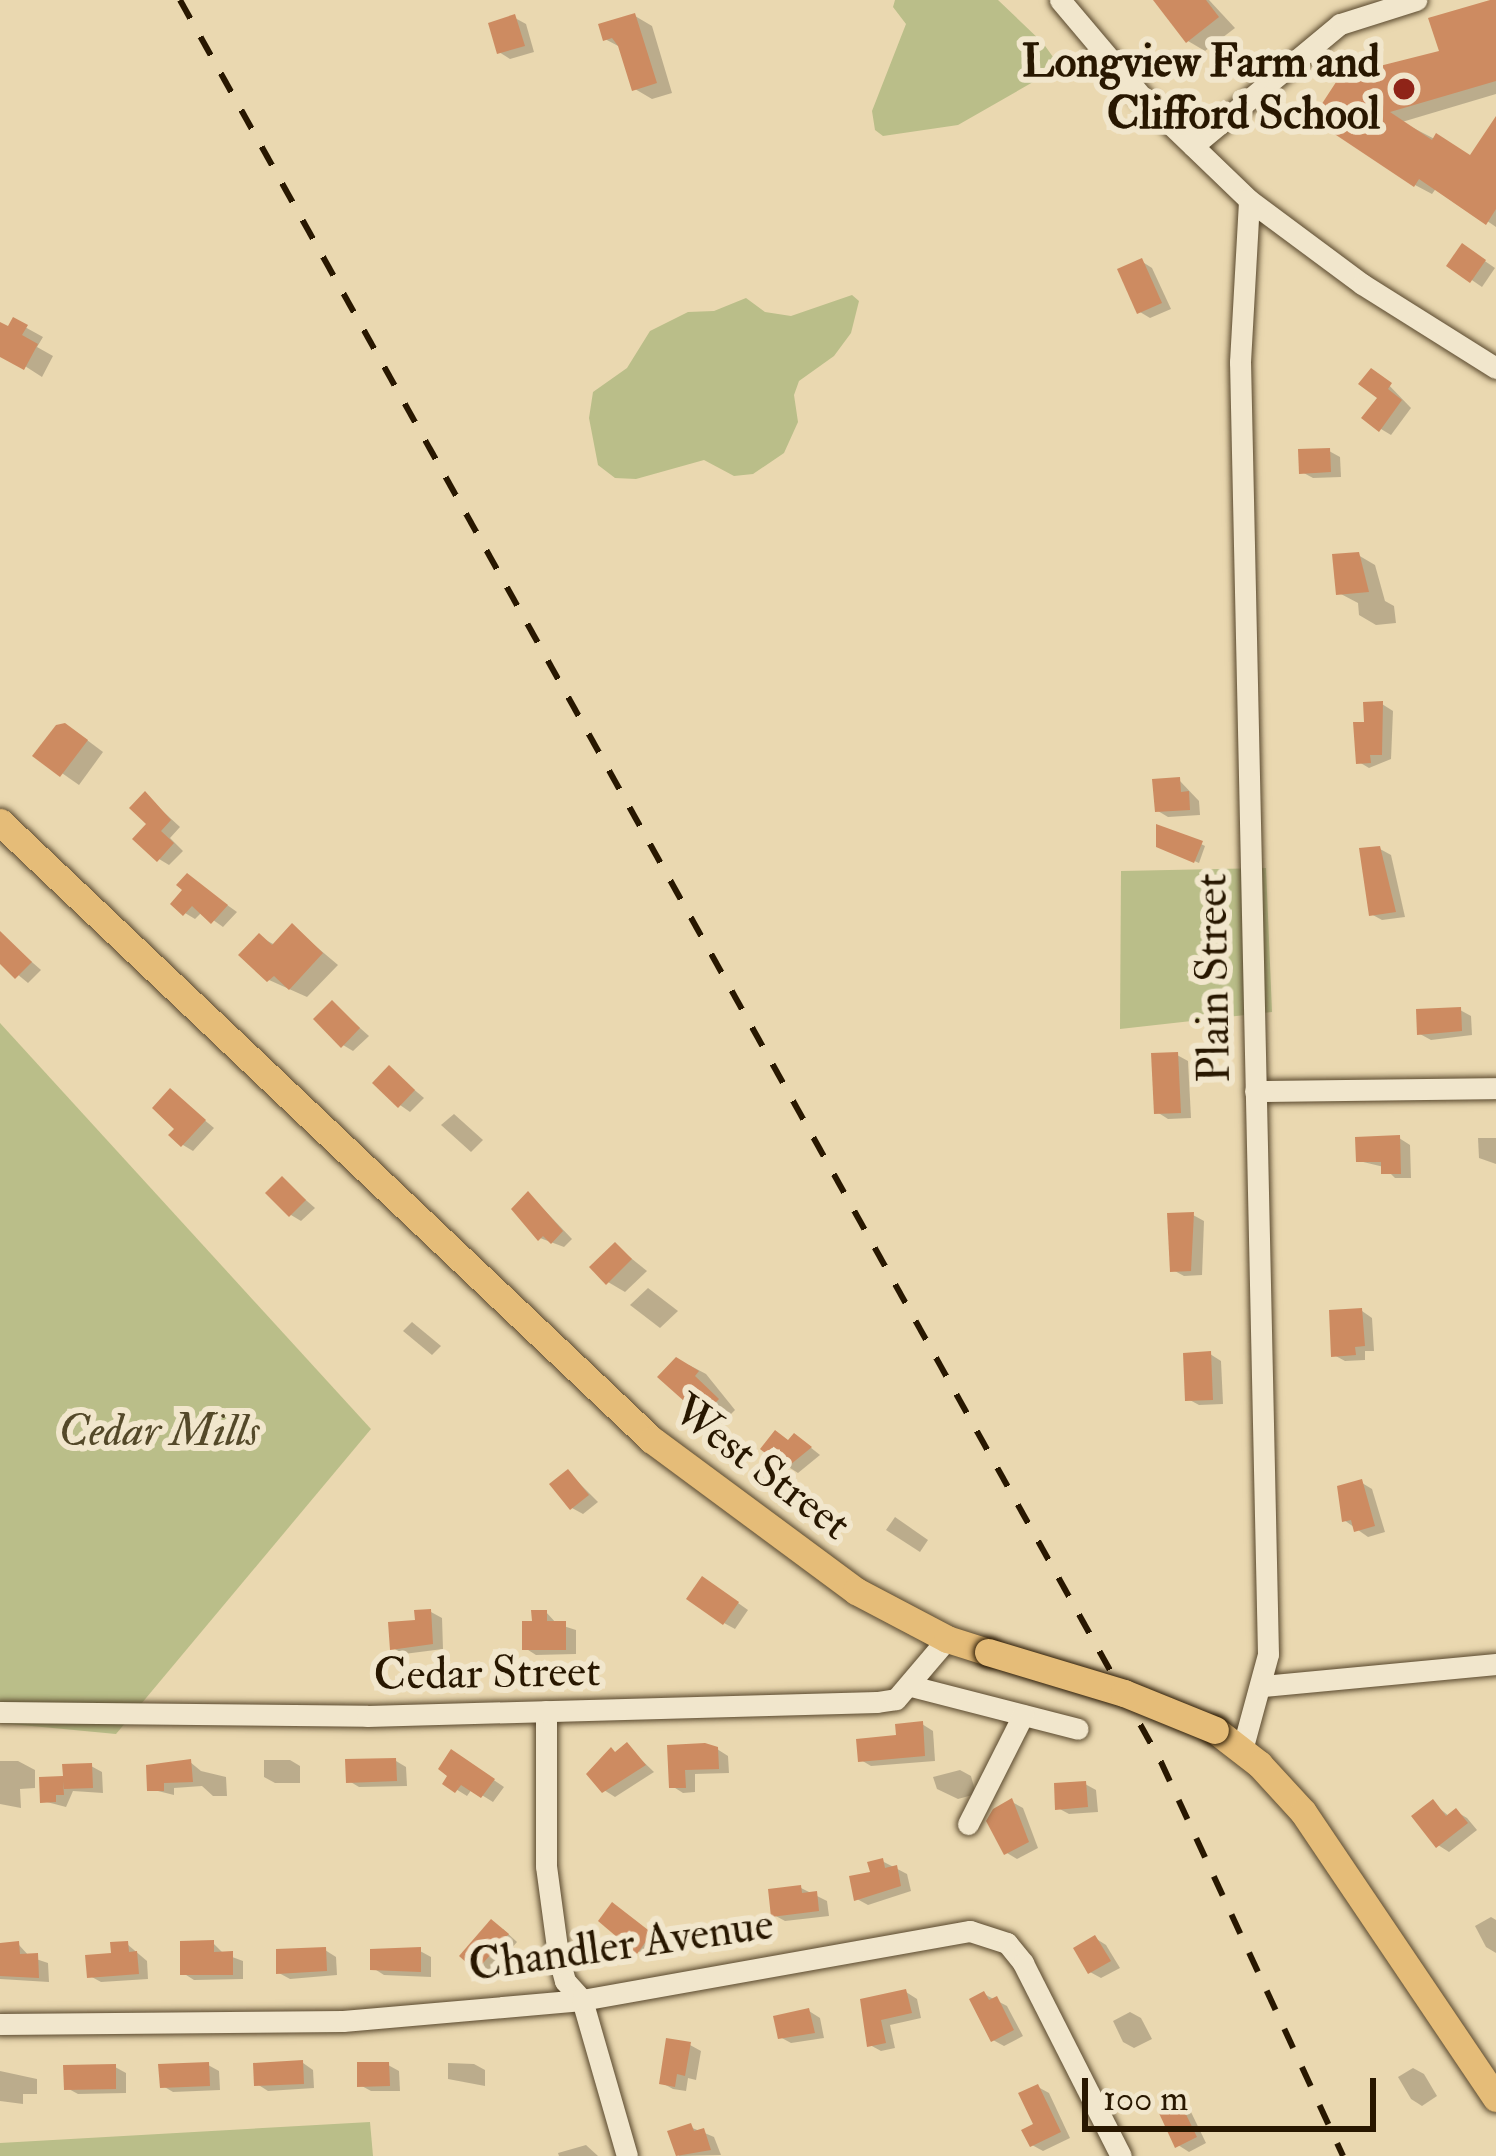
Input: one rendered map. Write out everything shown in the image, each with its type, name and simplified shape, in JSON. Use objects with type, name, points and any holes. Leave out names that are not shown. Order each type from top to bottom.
[{"type":"main road","name":"West Street","points":[[0,822],[652,1440],[811,1561],[946,1639],[1124,1693],[1215,1730],[1242,1750],[1304,1812],[1496,2098]]},
{"type":"street","points":[[1060,0],[1193,146],[1250,200],[1362,284],[1496,368]]},
{"type":"street","points":[[1193,146],[1340,24],[1416,0]]},
{"type":"street","name":"Plain Street","points":[[1242,1750],[1268,1654],[1240,362],[1250,200]]},
{"type":"street","points":[[1255,1091],[1496,1088]]},
{"type":"street","points":[[946,1639],[910,1686],[1078,1729]]},
{"type":"street","points":[[1263,1686],[1496,1664]]},
{"type":"street","name":"Cedar Street","points":[[0,1712],[367,1716],[877,1702],[896,1699],[910,1686]]},
{"type":"street","points":[[546,1711],[549,1888],[565,1982],[582,2000],[627,2156]]},
{"type":"street","points":[[968,1824],[1023,1715]]},
{"type":"street","name":"Chandler Avenue","points":[[0,2024],[343,2021],[582,2000],[970,1931],[1007,1942],[1023,1963],[1121,2156]]},
{"type":"green space","points":[[895,0],[998,0],[1043,43],[1053,57],[1054,70],[958,125],[883,136],[875,130],[872,111],[906,24],[893,7]]},
{"type":"green space","points":[[852,295],[859,301],[851,333],[834,356],[799,381],[794,395],[798,422],[784,453],[753,474],[734,476],[704,460],[636,479],[615,478],[598,465],[589,418],[593,392],[627,368],[650,331],[688,312],[714,311],[746,298],[765,312],[791,316]]},
{"type":"green space","points":[[1266,868],[1272,1012],[1120,1029],[1121,871]]},
{"type":"green space","name":"Cedar Mills","points":[[0,1023],[371,1429],[116,1734],[0,1723]]},
{"type":"green space","points":[[370,2122],[373,2156],[0,2156],[0,2143]]},
{"type":"building","points":[[1153,0],[1206,0],[1219,17],[1186,43]]},
{"type":"building","points":[[1496,0],[1496,81],[1390,112],[1432,140],[1436,133],[1470,155],[1496,116],[1496,209],[1486,225],[1419,179],[1414,187],[1312,119],[1340,76],[1439,51],[1428,18]]},
{"type":"building","points":[[635,13],[657,83],[632,91],[618,46],[612,38],[603,41],[598,24]]},
{"type":"building","points":[[515,14],[525,46],[497,54],[488,23]]},
{"type":"building","points":[[1462,243],[1486,260],[1470,283],[1446,266]]},
{"type":"building","points":[[1142,258],[1162,303],[1137,314],[1117,269]]},
{"type":"building","points":[[13,317],[28,325],[22,335],[38,344],[24,370],[0,357],[0,322],[8,326]]},
{"type":"building","points":[[1371,368],[1392,383],[1388,389],[1402,400],[1379,432],[1361,418],[1377,398],[1358,384]]},
{"type":"building","points":[[1330,448],[1331,472],[1299,474],[1298,449]]},
{"type":"building","points":[[1359,552],[1369,592],[1336,595],[1332,554]]},
{"type":"building","points":[[1383,701],[1382,755],[1370,755],[1371,763],[1356,764],[1353,722],[1364,722],[1363,702]]},
{"type":"building","points":[[65,723],[88,740],[60,777],[32,756],[56,725]]},
{"type":"building","points":[[1180,777],[1181,792],[1189,791],[1190,810],[1155,812],[1152,779]]},
{"type":"building","points":[[145,791],[171,820],[161,831],[174,843],[157,862],[132,839],[146,824],[129,808]]},
{"type":"building","points":[[1156,824],[1203,841],[1194,863],[1156,847]]},
{"type":"building","points":[[1380,846],[1396,912],[1369,916],[1359,848]]},
{"type":"building","points":[[187,873],[228,905],[211,924],[192,906],[183,916],[170,904],[182,890],[176,885]]},
{"type":"building","points":[[292,923],[323,953],[289,990],[274,976],[267,982],[238,955],[259,933],[272,945]]},
{"type":"building","points":[[0,931],[32,962],[15,979],[0,964]]},
{"type":"building","points":[[332,1000],[360,1028],[341,1048],[313,1019]]},
{"type":"building","points":[[1461,1007],[1462,1031],[1417,1035],[1416,1009]]},
{"type":"building","points":[[1178,1052],[1181,1113],[1154,1114],[1151,1053]]},
{"type":"building","points":[[389,1065],[415,1090],[398,1108],[372,1083]]},
{"type":"building","points":[[170,1088],[206,1120],[181,1147],[168,1135],[174,1129],[152,1108]]},
{"type":"building","points":[[1400,1135],[1401,1174],[1381,1174],[1381,1162],[1356,1162],[1355,1137]]},
{"type":"building","points":[[282,1176],[306,1200],[289,1217],[265,1193]]},
{"type":"building","points":[[528,1191],[563,1231],[551,1244],[543,1236],[538,1241],[511,1209]]},
{"type":"building","points":[[1194,1212],[1191,1271],[1170,1272],[1167,1213]]},
{"type":"building","points":[[615,1242],[632,1259],[606,1285],[589,1267]]},
{"type":"building","points":[[1362,1308],[1365,1346],[1355,1347],[1356,1355],[1331,1357],[1329,1310]]},
{"type":"building","points":[[1211,1351],[1213,1400],[1185,1401],[1183,1353]]},
{"type":"building","points":[[676,1357],[699,1371],[695,1376],[719,1399],[702,1417],[657,1377]]},
{"type":"building","points":[[775,1430],[788,1440],[794,1433],[812,1447],[785,1469],[760,1449]]},
{"type":"building","points":[[568,1469],[589,1495],[570,1510],[549,1484]]},
{"type":"building","points":[[1362,1479],[1375,1526],[1354,1532],[1351,1520],[1342,1522],[1337,1486]]},
{"type":"building","points":[[702,1576],[739,1602],[723,1625],[686,1599]]},
{"type":"building","points":[[431,1609],[433,1644],[390,1650],[388,1622],[415,1620],[414,1610]]},
{"type":"building","points":[[531,1610],[547,1610],[547,1621],[566,1621],[566,1650],[522,1650],[522,1621],[532,1621]]},
{"type":"building","points":[[923,1721],[925,1756],[858,1762],[856,1739],[896,1735],[895,1724]]},
{"type":"building","points":[[627,1742],[646,1765],[602,1793],[586,1774],[611,1747],[615,1752]]},
{"type":"building","points":[[667,1745],[718,1747],[719,1769],[685,1770],[686,1788],[669,1788]]},
{"type":"building","points":[[451,1749],[495,1779],[481,1798],[461,1785],[455,1793],[442,1784],[447,1776],[438,1769]]},
{"type":"building","points":[[396,1758],[397,1781],[346,1783],[345,1759]]},
{"type":"building","points":[[191,1759],[193,1782],[164,1783],[164,1791],[147,1791],[146,1765]]},
{"type":"building","points":[[92,1763],[93,1788],[64,1789],[63,1781],[64,1795],[56,1795],[56,1802],[40,1803],[39,1777],[63,1776],[62,1764]]},
{"type":"building","points":[[1086,1781],[1088,1807],[1055,1810],[1054,1783]]},
{"type":"building","points":[[1012,1798],[1029,1842],[1004,1855],[986,1821],[993,1809]]},
{"type":"building","points":[[1433,1799],[1446,1816],[1456,1808],[1468,1823],[1436,1848],[1411,1816]]},
{"type":"building","points":[[883,1858],[885,1868],[897,1865],[901,1886],[854,1901],[849,1876],[870,1872],[867,1862]]},
{"type":"building","points":[[801,1885],[802,1893],[817,1891],[819,1911],[771,1917],[768,1889]]},
{"type":"building","points":[[612,1902],[652,1933],[637,1954],[598,1921]]},
{"type":"building","points":[[491,1919],[509,1934],[476,1971],[459,1956]]},
{"type":"building","points":[[1095,1935],[1111,1961],[1088,1974],[1073,1948]]},
{"type":"building","points":[[214,1940],[214,1952],[233,1951],[233,1975],[180,1975],[180,1941]]},
{"type":"building","points":[[19,1941],[20,1954],[38,1953],[39,1978],[0,1976],[0,1943]]},
{"type":"building","points":[[128,1941],[129,1952],[137,1951],[139,1974],[87,1978],[85,1955],[111,1953],[110,1942]]},
{"type":"building","points":[[326,1947],[327,1971],[276,1974],[276,1949]]},
{"type":"building","points":[[421,1947],[421,1972],[370,1970],[370,1949]]},
{"type":"building","points":[[906,1989],[912,2013],[881,2020],[886,2043],[867,2047],[860,1999]]},
{"type":"building","points":[[984,1991],[989,2000],[997,1996],[1014,2030],[991,2042],[969,1999]]},
{"type":"building","points":[[809,2008],[815,2033],[778,2039],[773,2016]]},
{"type":"building","points":[[666,2038],[691,2042],[685,2076],[677,2074],[675,2087],[659,2084]]},
{"type":"building","points":[[303,2060],[304,2084],[254,2086],[253,2063]]},
{"type":"building","points":[[209,2062],[210,2086],[160,2088],[158,2064]]},
{"type":"building","points":[[357,2062],[389,2062],[390,2086],[357,2087]]},
{"type":"building","points":[[116,2064],[116,2089],[64,2090],[63,2065]]},
{"type":"building","points":[[1038,2084],[1061,2132],[1030,2147],[1021,2130],[1033,2124],[1018,2093]]},
{"type":"building","points":[[1179,2100],[1197,2137],[1175,2148],[1158,2111]]},
{"type":"building","points":[[691,2123],[694,2131],[704,2128],[711,2150],[676,2156],[667,2131]]},
{"type":"railway","points":[[180,0],[1161,1762],[1343,2156]]},
{"type":"place","name":"Longview Farm and Clifford School","points":[[1404,89]]}]
